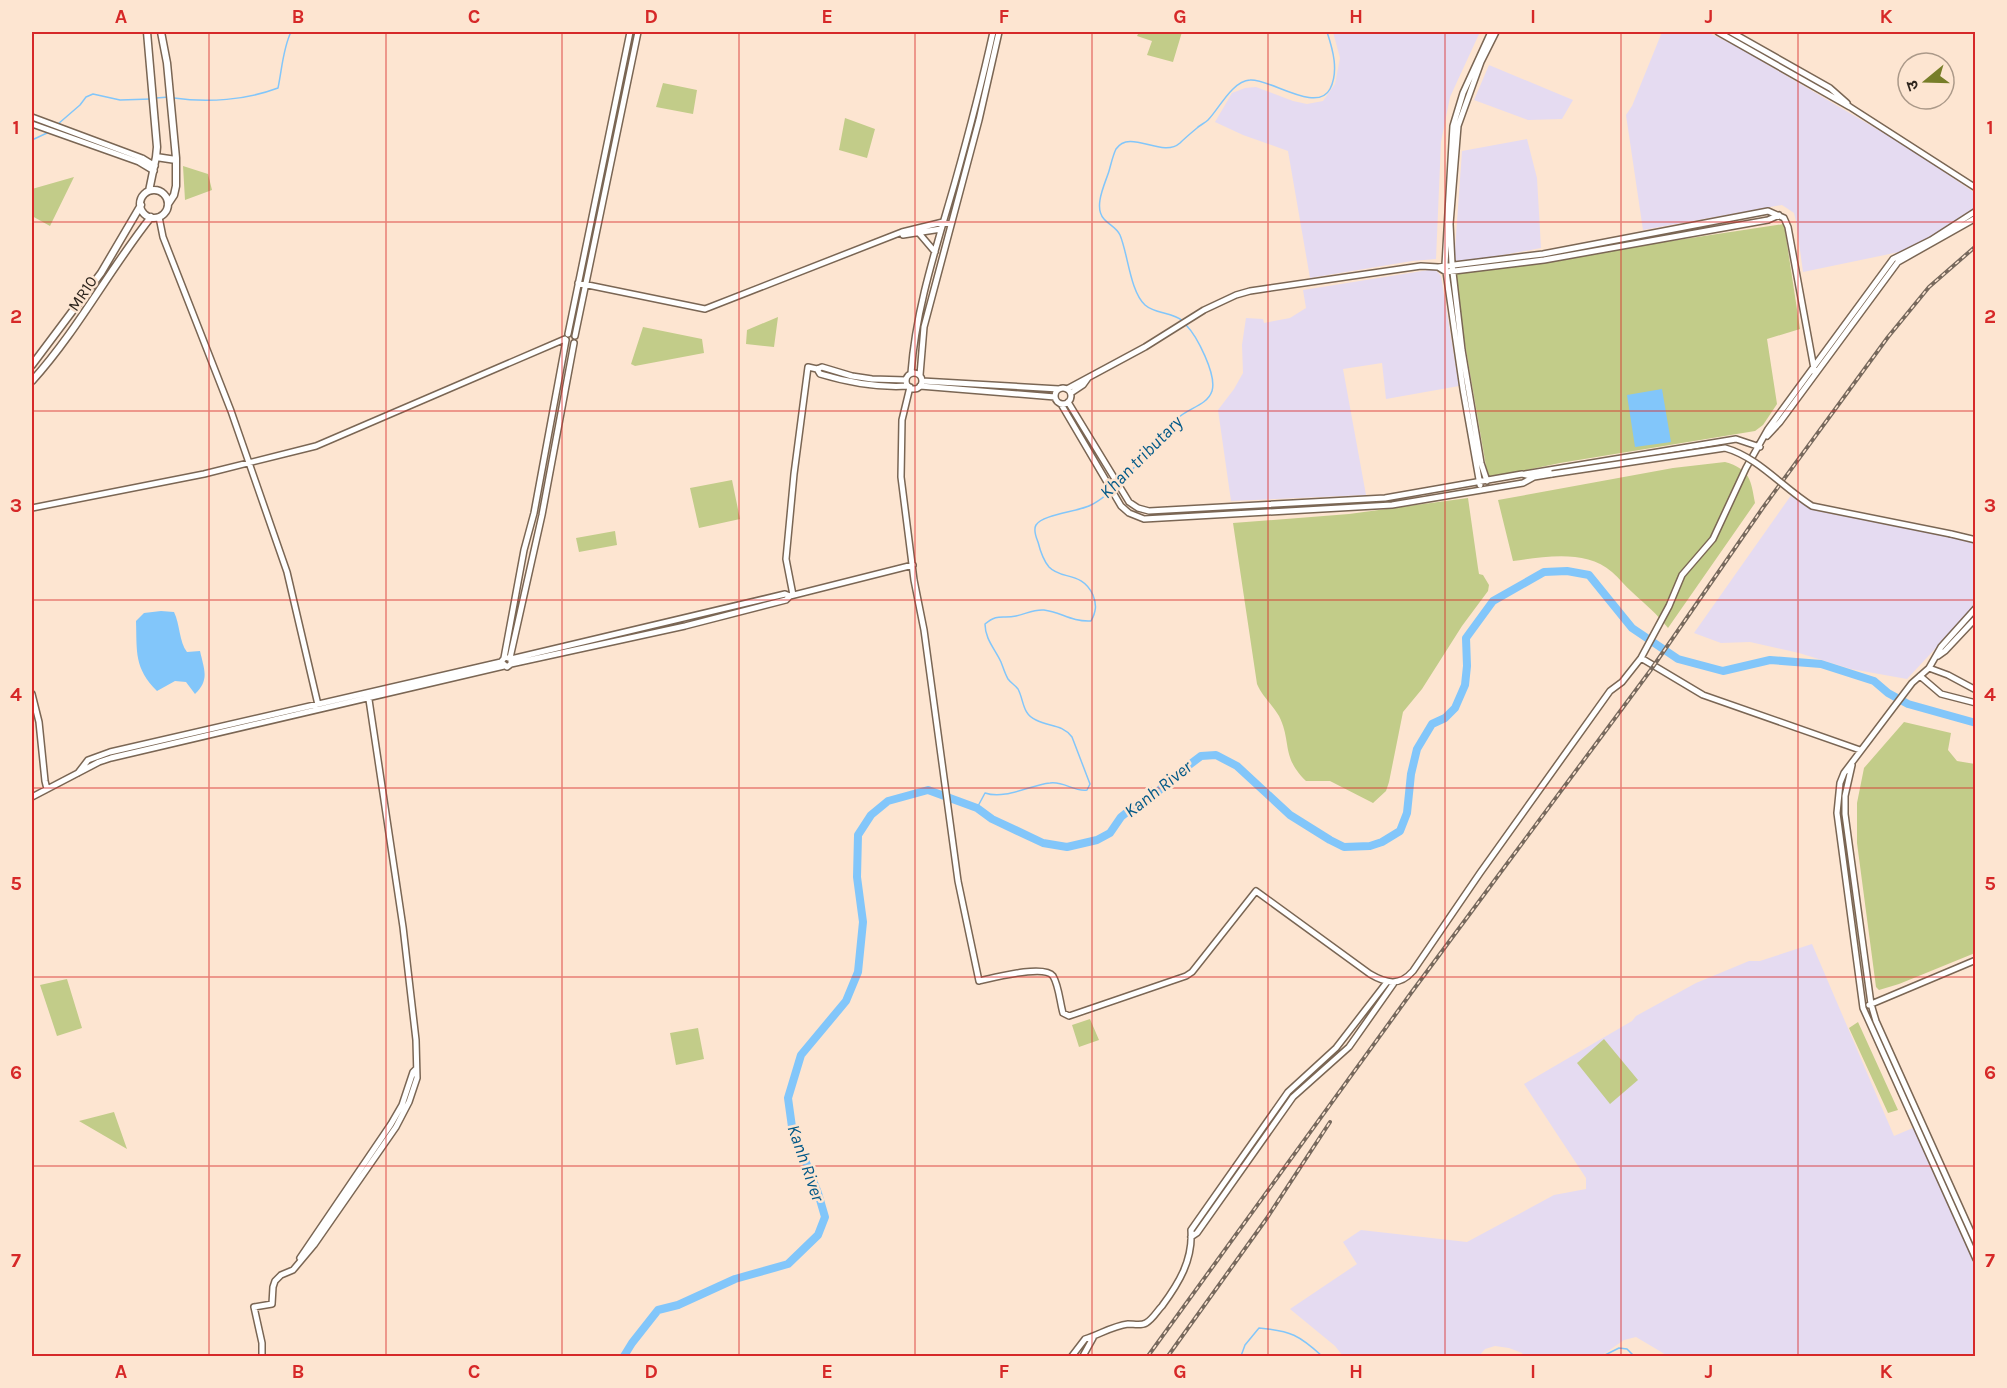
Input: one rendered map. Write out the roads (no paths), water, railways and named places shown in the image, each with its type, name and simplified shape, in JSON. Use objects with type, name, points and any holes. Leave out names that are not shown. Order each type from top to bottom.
[{"type":"main road","points":[[147,32],[156,158],[149,191]]},
{"type":"main road","points":[[161,32],[170,94],[176,186],[166,212],[159,217],[151,217],[143,211],[141,205],[142,197],[149,191],[157,190],[164,193],[168,204]]},
{"type":"main road","points":[[156,158],[176,159]]},
{"type":"main road","name":"MR10","points":[[32,365],[94,282],[141,205]]},
{"type":"main road","name":"MR10","points":[[32,381],[66,339],[151,217]]},
{"type":"street","points":[[507,661],[524,550],[534,513],[566,338],[630,32]]},
{"type":"street","points":[[507,661],[542,515],[638,32]]},
{"type":"street","points":[[993,32],[972,119],[919,312],[903,412],[902,477],[948,817],[963,909],[979,981],[1035,971],[1047,972],[1054,979],[1065,1016],[1186,976],[1192,972],[1257,891],[1370,974],[1387,981],[1404,980],[1413,971],[1610,691],[1622,682],[1641,658],[1682,575],[1713,538],[1746,468],[1893,259],[1931,240],[1976,211]]},
{"type":"street","points":[[792,596],[786,559],[808,367],[817,369],[820,374],[861,385],[890,387],[908,384],[917,388],[921,380],[924,327],[980,120],[999,32]]},
{"type":"street","points":[[1460,112],[1463,93],[1491,32]]},
{"type":"street","points":[[1481,489],[1463,389],[1449,268],[1450,153],[1453,126],[1496,32]]},
{"type":"street","points":[[1718,32],[1830,88],[1851,106],[1976,188]]},
{"type":"street","points":[[1731,32],[1765,54]]},
{"type":"street","points":[[32,117],[49,126]]},
{"type":"street","points":[[32,124],[59,129],[154,169]]},
{"type":"street","points":[[921,380],[1069,391],[1193,316],[1220,302],[1250,291],[1352,278],[1413,267],[1449,268],[1543,254],[1768,211],[1779,215],[1786,222],[1790,234],[1814,371]]},
{"type":"street","points":[[159,217],[163,237],[249,463],[287,572],[318,706]]},
{"type":"street","points":[[1814,371],[1898,262],[1976,218]]},
{"type":"street","points":[[578,283],[705,309],[899,234],[943,222],[951,224]]},
{"type":"street","points":[[899,234],[940,229],[949,231]]},
{"type":"street","points":[[918,232],[935,252]]},
{"type":"street","points":[[1449,268],[1481,463],[1488,488]]},
{"type":"street","points":[[32,508],[204,474],[327,442],[573,334],[575,340]]},
{"type":"street","points":[[566,338],[569,344],[575,340]]},
{"type":"street","points":[[911,373],[921,380],[1055,397],[1121,506],[1129,513],[1144,519],[1392,505],[1523,483],[1534,477],[1725,448],[1742,452],[1797,497],[1812,506],[1976,540]]},
{"type":"street","points":[[1055,397],[1059,389]]},
{"type":"street","points":[[1061,404],[1068,402],[1071,398],[1069,391]]},
{"type":"street","points":[[1068,402],[1129,502],[1149,511],[1385,498],[1736,439],[1760,447]]},
{"type":"street","points":[[1522,474],[1534,477]]},
{"type":"street","points":[[32,797],[104,757],[369,696],[785,594],[792,596],[913,565]]},
{"type":"street","points":[[1976,608],[1941,647],[1929,668],[1912,683],[1844,773],[1840,783],[1838,813],[1863,1008],[1976,1259]]},
{"type":"street","points":[[1937,656],[1945,651],[1976,618]]},
{"type":"street","points":[[1641,658],[1703,695],[1860,750]]},
{"type":"street","points":[[1929,668],[1976,690]]},
{"type":"street","points":[[1920,676],[1941,694],[1976,703]]},
{"type":"street","points":[[32,694],[39,722],[47,789]]},
{"type":"street","points":[[262,1356],[262,1343],[254,1307],[272,1304],[275,1281],[293,1270],[314,1245],[352,1187],[396,1127],[413,1092],[417,1078],[416,1040],[403,927],[369,696]]},
{"type":"street","points":[[1852,763],[1845,796],[1845,814],[1870,1004],[1876,1022],[1976,1243]]},
{"type":"street","points":[[1863,1008],[1976,960]]},
{"type":"street","points":[[1072,1356],[1082,1342],[1088,1338],[1093,1338],[1106,1330],[1143,1324],[1150,1320],[1184,1274],[1191,1230],[1288,1092],[1336,1048],[1387,981]]},
{"type":"street","points":[[1191,1237],[1197,1233],[1293,1097],[1349,1047],[1394,982]]},
{"type":"street","points":[[1083,1356],[1093,1338]]},
{"type":"water","points":[[1662,389],[1671,442],[1635,447],[1627,395]]},
{"type":"water","points":[[174,612],[182,643],[187,652],[200,651],[204,679],[195,694],[186,682],[175,681],[157,691],[144,675],[138,659],[136,621],[144,613]]},
{"type":"waterway","points":[[174,98],[227,99],[278,88],[284,52],[291,32]]},
{"type":"waterway","name":"Khan tributary","points":[[1183,321],[1149,308],[1140,299],[1120,235],[1101,214],[1101,195],[1116,149],[1122,143],[1129,141],[1164,148],[1173,147],[1208,120],[1237,85],[1250,80],[1269,84],[1304,97],[1324,96],[1333,82],[1335,68],[1327,32]]},
{"type":"waterway","points":[[58,124],[86,97],[93,94],[120,100],[151,99]]},
{"type":"waterway","points":[[156,98],[169,97]]},
{"type":"waterway","points":[[32,140],[47,133]]},
{"type":"waterway","name":"Khan tributary","points":[[977,808],[985,793],[1001,795],[1042,784],[1055,783],[1087,790],[1090,784],[1072,737],[1064,730],[1041,722],[1028,714],[1018,689],[1008,679],[988,639],[985,624],[997,617],[1016,616],[1040,610],[1091,621],[1095,608],[1093,595],[1083,582],[1049,567],[1041,552],[1035,527],[1046,518],[1091,505],[1102,499],[1177,419],[1201,404],[1209,396],[1212,391],[1212,375],[1200,346],[1186,325]]},
{"type":"waterway","name":"Kanh River","points":[[624,1356],[658,1310],[678,1305],[735,1279],[788,1264],[818,1235],[825,1217],[792,1127],[788,1098],[801,1055],[846,1001],[858,972],[863,922],[857,877],[858,835],[871,815],[888,801],[928,790],[977,808],[992,819],[1043,843],[1067,847],[1097,840],[1110,833],[1121,817],[1153,797],[1168,781],[1201,756],[1216,755],[1237,766],[1290,815],[1330,840],[1344,847],[1370,846],[1382,842],[1400,831],[1407,813],[1411,774],[1417,749],[1432,724],[1445,718],[1455,708],[1465,685],[1466,638],[1493,601],[1544,572],[1567,571],[1589,575],[1632,628],[1678,659],[1723,671],[1770,660],[1821,664],[1874,681],[1888,693],[1908,704],[1976,723]]},
{"type":"waterway","points":[[1241,1356],[1245,1345],[1259,1328],[1294,1335],[1322,1356]]},
{"type":"waterway","points":[[1603,1356],[1619,1348],[1627,1349],[1634,1356]]},
{"type":"railway","points":[[1148,1356],[1411,993],[1650,671],[1762,509],[1888,337],[1929,287],[1976,246]]},
{"type":"railway","points":[[1168,1356],[1267,1218],[1330,1122]]}]
